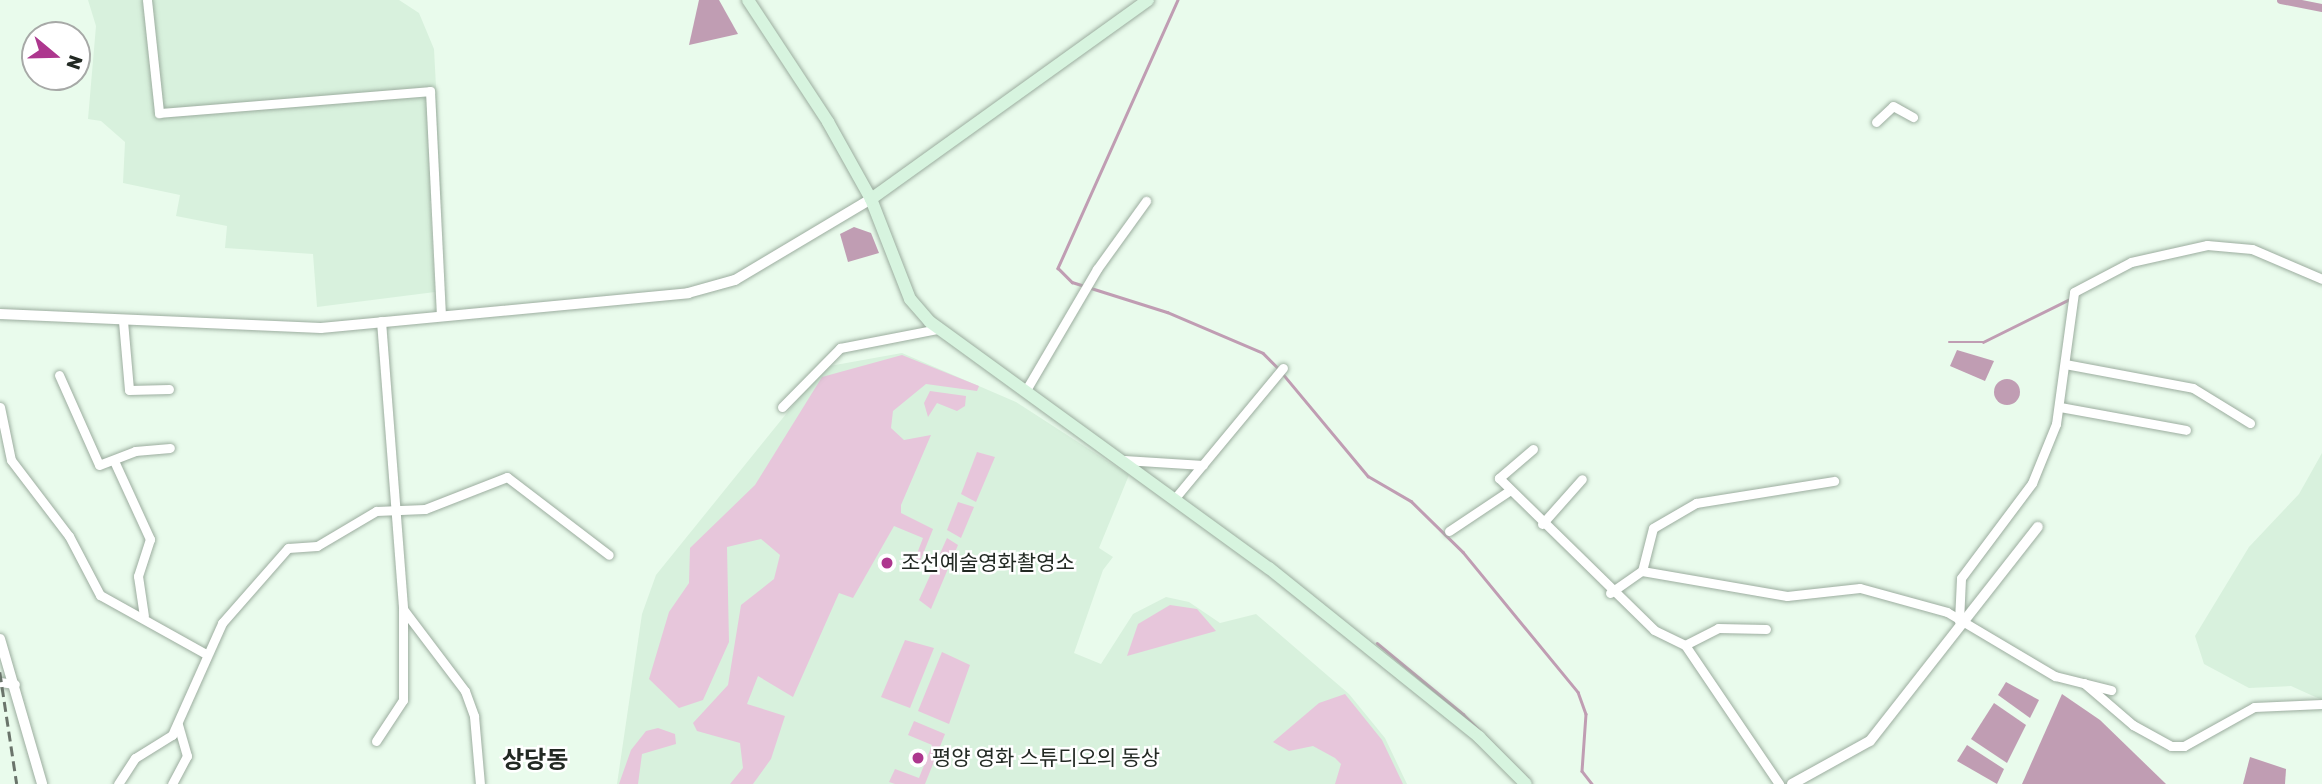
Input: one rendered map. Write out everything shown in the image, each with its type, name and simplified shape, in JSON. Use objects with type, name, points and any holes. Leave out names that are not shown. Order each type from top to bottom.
[{"type":"main road","points":[[748,0],[871,200],[911,299],[938,328],[1175,498],[1479,737],[1525,784]]},
{"type":"main road","points":[[871,200],[1148,0]]},
{"type":"street","points":[[147,0],[159,113],[430,91],[441,315]]},
{"type":"street","points":[[1876,122],[1893,106],[1913,117]]},
{"type":"street","points":[[0,314],[282,329],[715,287],[821,233],[871,200]]},
{"type":"street","points":[[1026,390],[1088,288],[1146,201]]},
{"type":"street","points":[[1959,621],[1961,578],[2032,483],[2060,407],[2074,292],[2131,262],[2188,247],[2226,246],[2260,252],[2322,279]]},
{"type":"street","points":[[123,321],[129,390],[169,389]]},
{"type":"street","points":[[376,741],[403,700],[403,609],[381,321]]},
{"type":"street","points":[[782,407],[840,348],[938,328]]},
{"type":"street","points":[[2065,364],[2193,388],[2250,423]]},
{"type":"street","points":[[1175,498],[1283,368]]},
{"type":"street","points":[[59,375],[80,413],[94,460],[115,463],[135,451],[170,448]]},
{"type":"street","points":[[0,407],[11,460],[69,536],[100,595],[144,616],[204,653]]},
{"type":"street","points":[[2060,407],[2186,430]]},
{"type":"street","points":[[1533,449],[1499,478],[1610,593],[1654,630],[1685,645],[1779,784]]},
{"type":"street","points":[[1124,460],[1203,465]]},
{"type":"street","points":[[115,463],[150,539],[138,576],[144,616]]},
{"type":"street","points":[[118,784],[135,758],[178,724],[204,653],[233,609],[288,548],[317,546],[357,517],[394,510],[425,509],[507,477],[609,555]]},
{"type":"street","points":[[1542,524],[1582,479]]},
{"type":"street","points":[[1610,593],[1642,571],[1653,528],[1696,503],[1834,481]]},
{"type":"street","points":[[1450,531],[1509,491]]},
{"type":"street","points":[[1792,784],[1870,741],[1959,621],[2038,527]]},
{"type":"street","points":[[1642,571],[1787,596],[1860,588],[1959,621],[2054,676],[2111,690]]},
{"type":"street","points":[[403,609],[465,691],[474,716],[480,784]]},
{"type":"street","points":[[1685,645],[1718,628],[1766,629]]},
{"type":"street","points":[[0,639],[42,784]]},
{"type":"street","points":[[0,682],[15,684]]},
{"type":"street","points":[[2084,683],[2133,725],[2171,746],[2184,746],[2254,707],[2322,704]]},
{"type":"street","points":[[172,784],[187,756],[178,724]]},
{"type":"shaded area","points":[[88,0],[399,0],[419,13],[434,49],[442,200],[430,201],[435,292],[317,307],[313,254],[225,248],[227,226],[176,216],[180,195],[123,183],[125,142],[101,121],[88,119],[96,26]]},
{"type":"shaded area","points":[[699,0],[719,0],[738,34],[689,45]]},
{"type":"shaded area","points":[[854,227],[871,233],[879,253],[848,262],[840,234]]},
{"type":"shaded area","points":[[1957,350],[1994,361],[1985,381],[1950,366]]},
{"type":"shaded area","name":"조선예술영화촬영소","points":[[902,353],[1016,402],[1129,475],[1099,548],[1113,557],[1103,570],[1074,653],[1101,664],[1133,614],[1166,597],[1189,602],[1220,623],[1256,614],[1349,694],[1385,738],[1407,784],[617,784],[642,614],[656,575],[824,367]]},
{"type":"shaded area","points":[[902,355],[979,386],[977,391],[926,384],[893,411],[891,428],[904,440],[931,435],[901,505],[901,513],[933,529],[919,564],[913,564],[923,538],[894,526],[853,598],[839,593],[793,697],[758,676],[747,704],[785,716],[771,759],[753,784],[730,784],[743,768],[740,743],[697,731],[693,723],[728,685],[741,605],[774,579],[780,555],[761,539],[727,547],[729,642],[703,700],[679,708],[649,679],[669,612],[689,583],[690,548],[755,485],[822,377]]},
{"type":"shaded area","points":[[2007,379],[2016,383],[2020,392],[2016,401],[2007,405],[1998,401],[1994,392],[1998,383]]},
{"type":"shaded area","points":[[930,391],[966,396],[965,406],[957,411],[937,403],[928,417],[924,403]]},
{"type":"shaded area","points":[[977,452],[995,457],[976,502],[961,494]]},
{"type":"shaded area","points":[[2322,453],[2322,700],[2291,686],[2249,688],[2204,664],[2195,636],[2249,547],[2299,494]]},
{"type":"shaded area","points":[[958,502],[974,507],[961,538],[947,530]]},
{"type":"shaded area","points":[[947,538],[958,545],[931,609],[919,600]]},
{"type":"shaded area","points":[[1170,605],[1197,609],[1216,631],[1127,656],[1138,624]]},
{"type":"shaded area","points":[[905,640],[934,648],[910,708],[881,697]]},
{"type":"shaded area","points":[[942,652],[970,665],[949,724],[918,711]]},
{"type":"shaded area","points":[[2006,682],[2039,700],[2030,718],[1998,695]]},
{"type":"shaded area","points":[[1345,694],[1382,740],[1403,784],[1335,784],[1341,764],[1335,758],[1313,746],[1289,751],[1273,742],[1319,703]]},
{"type":"shaded area","points":[[2062,694],[2100,720],[2166,784],[2022,784]]},
{"type":"shaded area","points":[[1994,703],[2026,725],[2007,763],[1971,739]]},
{"type":"shaded area","points":[[914,721],[945,734],[925,784],[889,782],[895,769],[919,778],[932,745],[908,735]]},
{"type":"shaded area","points":[[658,728],[675,734],[676,744],[642,754],[638,784],[619,784],[631,750],[646,731]]},
{"type":"shaded area","points":[[1967,745],[2004,769],[1997,784],[1957,761]]},
{"type":"shaded area","points":[[2250,757],[2286,769],[2285,784],[2243,784]]},
{"type":"waterway","points":[[1178,0],[1058,268],[1072,282],[1167,312],[1263,353],[1279,369]]},
{"type":"waterway","points":[[2281,0],[2322,8]]},
{"type":"waterway","points":[[1949,342],[1983,342],[2068,300]]},
{"type":"waterway","points":[[1283,374],[1368,476],[1411,501],[1463,552],[1578,692],[1586,714],[1582,771],[1592,784]]},
{"type":"waterway","points":[[1377,643],[1463,714],[1527,778]]},
{"type":"railway","points":[[0,672],[17,784]]},
{"type":"place","name":"조선예술영화촬영소","points":[[887,563]]},
{"type":"place","name":"평양 영화 스튜디오의 동상","points":[[918,758]]},
{"type":"district","name":"상당동","points":[[535,761]]}]
